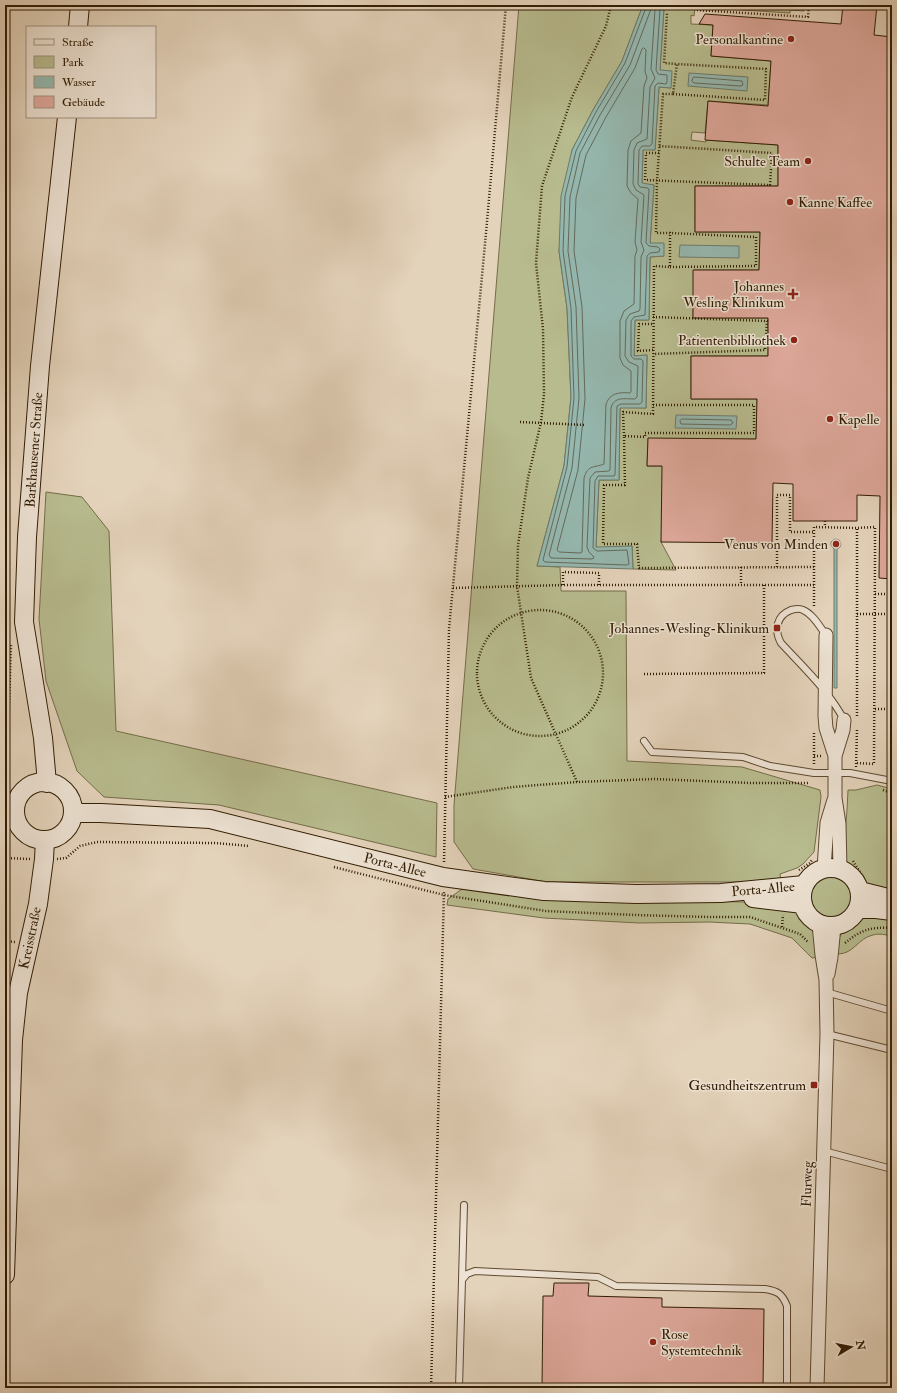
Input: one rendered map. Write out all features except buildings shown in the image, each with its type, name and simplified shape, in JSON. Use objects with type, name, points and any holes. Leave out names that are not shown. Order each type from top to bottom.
[{"type":"main road","points":[[78,26],[80,5]]},
{"type":"main road","name":"Barkhausener Straße","points":[[47,783],[43,738],[24,622],[27,538],[40,366],[67,118]]},
{"type":"main road","points":[[37,783],[47,783],[59,787],[68,796],[72,804],[73,813],[71,822],[66,831],[58,837],[39,840],[30,837],[22,830],[17,822],[15,812],[16,802],[28,787],[37,783]]},
{"type":"main road","name":"Porta-Allee","points":[[73,813],[101,813],[210,819],[443,877],[544,891],[636,894],[721,893],[804,886]]},
{"type":"main road","name":"Kreisstraße","points":[[5,1275],[13,1040],[18,993],[38,904],[45,840]]},
{"type":"main road","points":[[838,865],[852,877],[857,884],[860,891],[860,900],[858,909],[854,916],[848,921],[842,924],[827,925],[812,919],[806,912],[803,904],[802,892],[809,878],[816,872],[838,865]]},
{"type":"main road","points":[[860,891],[885,898]]},
{"type":"main road","name":"Porta-Allee","points":[[721,893],[803,904]]},
{"type":"main road","points":[[858,909],[892,911]]},
{"type":"street","points":[[826,635],[826,728],[835,756]]},
{"type":"street","points":[[838,865],[827,823],[834,798],[835,756],[843,730],[844,720]]},
{"type":"street","name":"Flurweg","points":[[817,1388],[827,1034],[826,986],[822,955],[827,925]]},
{"type":"lane","points":[[826,635],[808,612],[802,609],[794,609],[785,613],[779,619],[777,628],[781,643],[825,692],[839,710],[844,720]]},
{"type":"lane","points":[[644,741],[652,752],[743,757],[770,766],[814,773],[856,774],[892,781]]},
{"type":"lane","points":[[826,986],[892,1011]]},
{"type":"lane","points":[[827,1034],[892,1050]]},
{"type":"lane","points":[[824,1151],[892,1169]]},
{"type":"lane","points":[[459,1388],[464,1205]]},
{"type":"lane","points":[[462,1280],[466,1274],[490,1272],[598,1277],[616,1286],[765,1288],[775,1291],[783,1297],[787,1306],[787,1388]]},
{"type":"path","points":[[431,1388],[449,629],[486,241],[506,5]]},
{"type":"path","points":[[577,782],[531,678],[517,586],[518,545],[528,478],[541,422],[544,394],[543,329],[536,263],[542,186],[572,97],[606,26],[611,5]]},
{"type":"path","points":[[698,10],[808,17],[809,5]]},
{"type":"path","points":[[667,12],[664,62],[766,69],[765,100],[663,94],[657,181],[656,234],[756,237],[756,266],[654,266],[653,414],[623,412],[625,485],[604,486],[603,544],[637,544],[639,568],[814,567]]},
{"type":"path","points":[[673,94],[677,64]]},
{"type":"path","points":[[659,146],[772,153],[770,185],[645,180],[646,153],[659,153]]},
{"type":"path","points":[[670,234],[670,266]]},
{"type":"path","points":[[653,318],[767,321],[765,350],[653,354]]},
{"type":"path","points":[[653,324],[639,324],[638,351],[653,350]]},
{"type":"path","points":[[624,436],[645,437],[645,433],[754,433],[754,405],[653,405]]},
{"type":"path","points":[[520,422],[585,425]]},
{"type":"path","points":[[777,567],[777,495],[790,495],[790,532],[814,532]]},
{"type":"path","points":[[825,521],[825,527]]},
{"type":"path","points":[[856,764],[874,764],[875,614],[875,527],[857,528]]},
{"type":"path","points":[[741,567],[741,585]]},
{"type":"path","points":[[564,585],[563,572],[599,573],[599,585]]},
{"type":"path","points":[[453,588],[564,585],[814,585]]},
{"type":"path","points":[[644,674],[764,673],[764,585]]},
{"type":"path","points":[[875,594],[892,594]]},
{"type":"path","points":[[549,610],[574,619],[590,634],[602,659],[603,684],[593,709],[577,726],[556,736],[523,735],[496,720],[480,695],[477,664],[488,636],[504,621],[521,612],[549,610]]},
{"type":"path","points":[[857,614],[892,614]]},
{"type":"path","points":[[874,709],[892,709]]},
{"type":"path","points":[[445,797],[513,787],[577,782],[655,779],[750,783],[814,783]]},
{"type":"path","points":[[880,788],[892,793]]},
{"type":"path","points":[[838,865],[862,877],[876,888],[885,898]]},
{"type":"green space","points":[[519,5],[643,5],[622,61],[593,110],[572,150],[559,251],[567,308],[571,397],[564,466],[537,566],[560,567],[561,591],[626,591],[627,761],[742,767],[820,790],[821,797],[814,852],[797,868],[780,874],[781,882],[547,882],[473,869],[454,842],[454,805]]},
{"type":"green space","points":[[677,5],[805,5],[804,11],[790,10],[790,13],[695,7],[694,16],[691,15],[691,24],[713,25],[711,56],[771,61],[768,105],[708,101],[705,133],[692,132],[691,140],[778,145],[778,186],[695,186],[695,232],[760,232],[759,270],[694,270],[693,318],[768,318],[768,356],[691,356],[691,399],[757,399],[756,439],[648,439],[647,466],[675,466],[661,542],[676,570],[633,569],[632,546],[596,548],[599,480],[619,480],[620,407],[646,408],[647,355],[634,356],[635,320],[649,320],[650,257],[664,256],[650,243],[654,185],[642,184],[643,149],[655,150],[659,87],[671,88],[660,70],[664,8],[677,8]]},
{"type":"green space","points":[[46,492],[82,497],[109,531],[116,731],[437,803],[436,857],[219,805],[104,797],[77,771],[46,681],[39,619]]},
{"type":"green space","points":[[877,785],[892,789],[892,895],[865,884],[845,861],[843,856],[848,790],[856,790]]},
{"type":"green space","points":[[835,877],[842,880],[848,886],[851,897],[850,905],[842,914],[835,917],[827,917],[820,914],[812,905],[811,893],[814,886],[823,878]]},
{"type":"green space","points":[[465,887],[673,901],[758,903],[789,907],[798,911],[808,920],[815,938],[818,957],[812,958],[792,938],[750,924],[709,922],[639,923],[544,918],[447,905],[448,899]]},
{"type":"green space","points":[[892,916],[892,936],[882,934],[873,935],[863,939],[852,949],[838,954],[841,935],[845,929],[859,918]]},
{"type":"water","points":[[643,5],[677,5],[677,8],[664,8],[660,70],[672,71],[671,88],[659,87],[655,150],[643,150],[642,183],[654,185],[650,243],[664,243],[664,256],[650,257],[649,320],[635,320],[634,356],[647,355],[646,408],[620,408],[619,480],[599,480],[596,547],[632,546],[633,569],[537,566],[564,466],[571,397],[567,308],[559,251],[561,196],[572,150],[593,110],[622,61]]},
{"type":"water","points":[[689,73],[748,77],[747,91],[688,86]]},
{"type":"water","points":[[680,245],[739,246],[739,258],[679,257]]},
{"type":"water","points":[[676,415],[737,416],[736,429],[675,428]]},
{"type":"water","points":[[835,539],[839,540],[841,544],[837,549],[837,688],[834,688],[834,549],[831,545],[831,542]]},
{"type":"place","name":"Personalkantine","points":[[791,39]]},
{"type":"place","name":"Schulte Team","points":[[808,161]]},
{"type":"place","name":"Kanne Kaffee","points":[[790,202]]},
{"type":"place","name":"Johannes Wesling Klinikum","points":[[793,294]]},
{"type":"place","name":"Patientenbibliothek","points":[[794,340]]},
{"type":"place","name":"Kapelle","points":[[830,419]]},
{"type":"place","name":"Venus von Minden","points":[[836,544]]},
{"type":"place","name":"Johannes-Wesling-Klinikum","points":[[777,628]]},
{"type":"place","name":"Gesundheitszentrum","points":[[814,1085]]},
{"type":"place","name":"Rose Systemtechnik","points":[[653,1342]]}]
